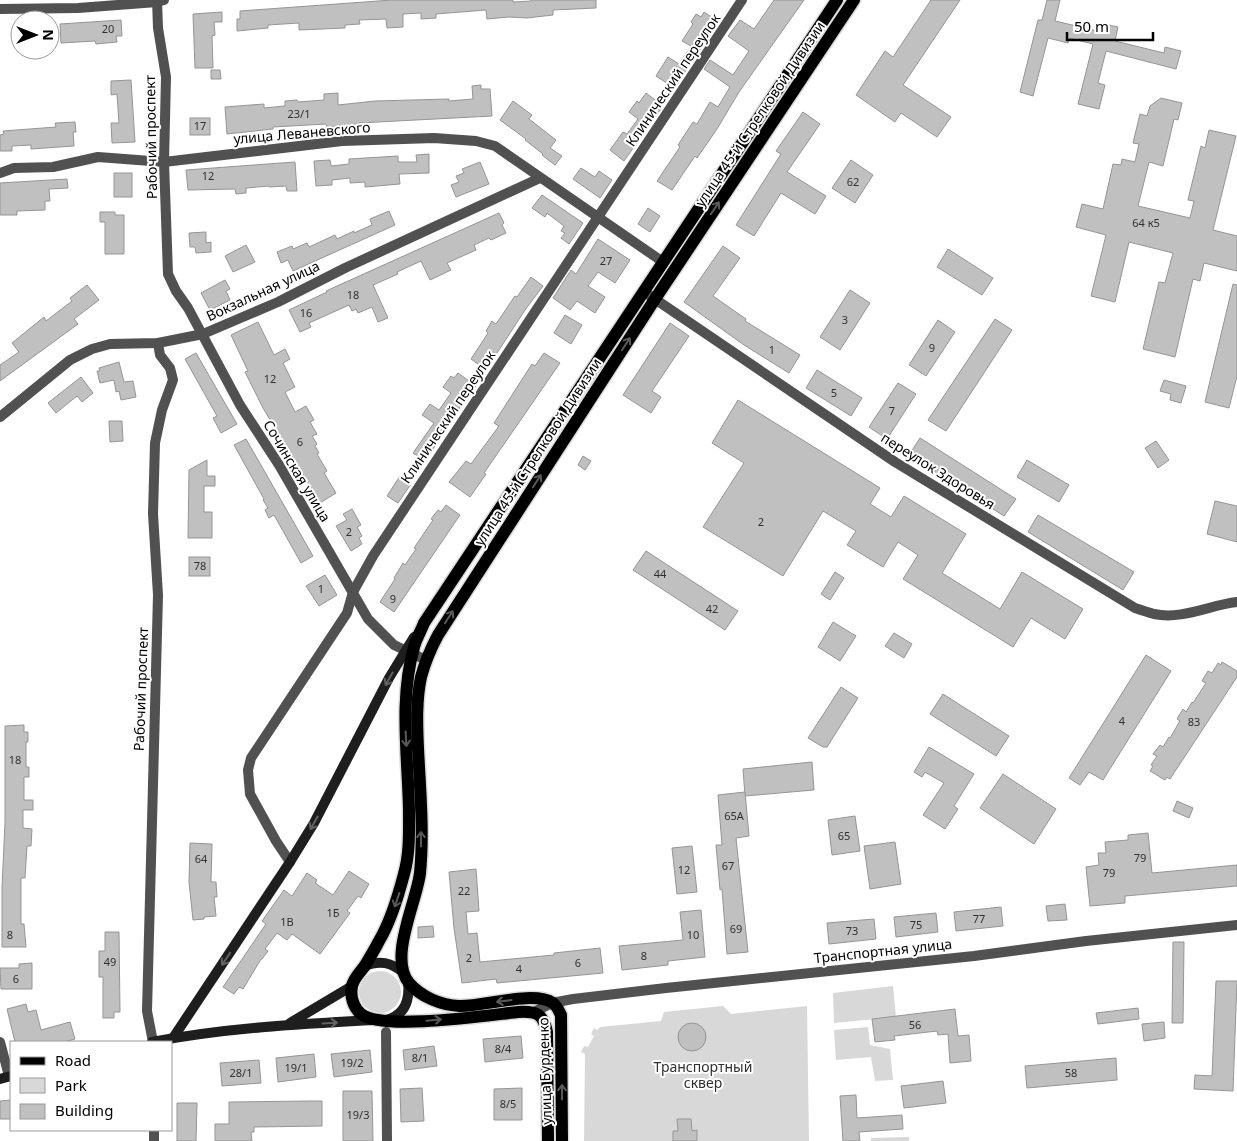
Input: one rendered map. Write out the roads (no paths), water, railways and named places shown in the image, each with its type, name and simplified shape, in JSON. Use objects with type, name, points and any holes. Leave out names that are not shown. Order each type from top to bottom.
[{"type":"main road","name":"улица 45-й Стрелковой Дивизии","points":[[364,966],[381,939],[394,907],[406,866],[409,824],[406,695],[409,652],[424,623],[837,0]]},
{"type":"main road","name":"улица 45-й Стрелковой Дивизии","points":[[406,977],[404,933],[420,873],[421,840],[417,724],[418,696],[426,660],[443,626],[655,299],[854,0]]},
{"type":"main road","points":[[173,1038],[314,823],[388,678],[409,652]]},
{"type":"main road","points":[[381,1024],[361,1014],[351,998],[352,986],[356,975],[364,966],[375,962],[385,962],[395,966],[420,993],[439,1002],[461,1006],[532,998],[552,1003]]},
{"type":"main road","points":[[381,1024],[399,1014],[406,1005],[410,993],[406,977]]},
{"type":"main road","points":[[287,1025],[352,986]]},
{"type":"main road","name":"улица Бурденко","points":[[552,1003],[561,1015],[562,1141]]},
{"type":"main road","points":[[157,1041],[211,1032],[287,1025],[381,1024],[534,1012]]},
{"type":"main road","name":"улица Бурденко","points":[[534,1012],[541,1017],[547,1032],[548,1141]]},
{"type":"street","name":"Клинический переулок","points":[[290,862],[250,794],[248,770],[251,758],[347,613],[353,592],[372,556],[742,0]]},
{"type":"street","points":[[0,9],[78,8],[159,1]]},
{"type":"street","name":"Рабочий проспект","points":[[159,1],[158,28],[166,77],[164,162],[168,274]]},
{"type":"street","name":"улица Леваневского","points":[[0,173],[14,168],[53,167],[98,157],[164,162],[342,141],[434,138],[476,141],[495,146],[597,219],[663,262]]},
{"type":"street","name":"Вокзальная улица","points":[[0,417],[70,360],[92,349],[110,344],[158,343],[203,334],[278,302],[345,268],[540,178]]},
{"type":"street","name":"Сочинская улица","points":[[168,274],[176,291],[203,334],[240,405],[279,465],[368,619],[394,645],[426,660]]},
{"type":"street","name":"переулок Здоровья","points":[[644,291],[895,462],[1135,608],[1155,614],[1180,615],[1237,602]]},
{"type":"street","name":"Рабочий проспект","points":[[152,1041],[147,1011],[158,595],[154,514],[155,443],[162,410],[173,380],[170,368],[160,355],[158,343]]},
{"type":"street","name":"Транспортная улица","points":[[534,1012],[552,1003],[666,988],[892,965],[1237,925]]},
{"type":"street","points":[[381,1024],[387,1141]]},
{"type":"street","points":[[0,1042],[7,1077]]},
{"type":"park label","name":"Транспортный сквер","points":[[703,1076]]}]
